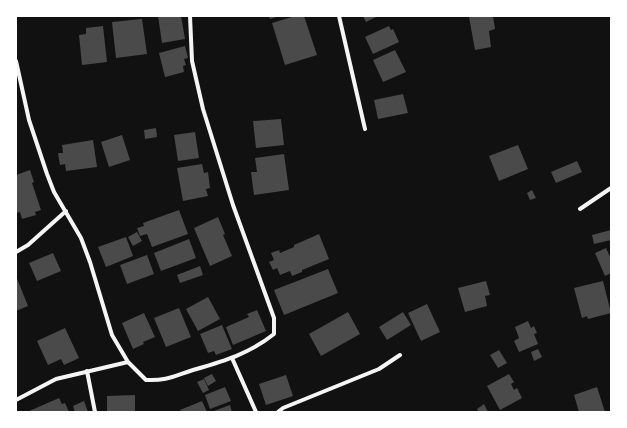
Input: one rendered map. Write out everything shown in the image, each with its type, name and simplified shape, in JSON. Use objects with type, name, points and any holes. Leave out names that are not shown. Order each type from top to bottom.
[{"type":"street","points":[[16,61],[29,120],[45,167],[54,192],[81,238],[90,262],[112,336],[128,362],[146,380],[172,378],[243,354],[262,344],[274,334],[274,318],[233,206],[204,109],[192,61],[190,16]]},
{"type":"street","points":[[339,16],[365,129]]},
{"type":"street","points":[[580,209],[611,188]]},
{"type":"street","points":[[16,252],[28,245],[66,212]]},
{"type":"street","points":[[278,412],[283,408],[378,369],[400,356]]},
{"type":"street","points":[[232,358],[256,412]]},
{"type":"street","points":[[16,400],[56,379],[128,362]]},
{"type":"street","points":[[87,371],[95,412]]},
{"type":"building","points":[[158,16],[181,16],[185,39],[162,43]]},
{"type":"building","points":[[269,16],[279,16],[270,19]]},
{"type":"building","points":[[295,16],[304,16],[317,55],[285,65],[272,23]]},
{"type":"building","points":[[363,16],[378,16],[366,22]]},
{"type":"building","points":[[493,16],[495,29],[489,31],[491,47],[475,50],[469,17]]},
{"type":"building","points":[[142,19],[147,54],[116,58],[112,22]]},
{"type":"building","points":[[103,26],[107,62],[82,65],[79,35],[86,34],[86,28]]},
{"type":"building","points":[[389,26],[391,30],[393,29],[399,42],[373,54],[365,37]]},
{"type":"building","points":[[185,46],[188,58],[184,59],[186,65],[183,66],[184,72],[165,77],[159,53]]},
{"type":"building","points":[[395,50],[406,72],[383,82],[373,60]]},
{"type":"building","points":[[403,94],[408,113],[378,119],[374,100]]},
{"type":"building","points":[[281,119],[284,145],[256,148],[253,121]]},
{"type":"building","points":[[156,128],[157,137],[145,139],[144,130]]},
{"type":"building","points":[[195,132],[199,158],[178,161],[174,135]]},
{"type":"building","points":[[122,135],[130,160],[109,167],[101,142]]},
{"type":"building","points":[[93,140],[97,167],[66,171],[65,164],[60,165],[58,153],[63,153],[62,145]]},
{"type":"building","points":[[518,145],[528,169],[499,181],[489,156]]},
{"type":"building","points":[[284,154],[289,190],[254,195],[251,172],[257,172],[255,158]]},
{"type":"building","points":[[577,161],[582,172],[556,183],[551,172]]},
{"type":"building","points":[[202,164],[204,173],[208,172],[210,188],[206,189],[208,196],[183,201],[177,168]]},
{"type":"building","points":[[30,170],[34,182],[32,183],[41,210],[35,212],[36,215],[22,219],[20,212],[16,213],[16,175]]},
{"type":"building","points":[[532,190],[536,198],[530,200],[527,193]]},
{"type":"building","points":[[179,210],[188,234],[152,247],[147,234],[140,236],[137,228],[144,226],[143,223]]},
{"type":"building","points":[[218,217],[225,234],[223,235],[232,256],[210,266],[194,228]]},
{"type":"building","points":[[611,230],[611,240],[594,244],[592,235]]},
{"type":"building","points":[[137,232],[142,241],[133,246],[128,237]]},
{"type":"building","points":[[319,234],[329,259],[302,270],[302,272],[292,276],[290,271],[280,275],[277,268],[273,270],[269,262],[274,260],[271,253],[279,250],[280,253]]},
{"type":"building","points":[[126,237],[133,256],[106,267],[98,247]]},
{"type":"building","points":[[189,239],[196,258],[161,271],[154,253]]},
{"type":"building","points":[[606,248],[611,259],[611,273],[605,276],[595,253]]},
{"type":"building","points":[[53,253],[61,271],[37,281],[29,263]]},
{"type":"building","points":[[147,255],[154,274],[127,284],[120,265]]},
{"type":"building","points":[[200,266],[203,275],[180,283],[177,275]]},
{"type":"building","points":[[328,269],[338,293],[284,315],[274,290]]},
{"type":"building","points":[[16,276],[28,306],[16,311]]},
{"type":"building","points":[[486,281],[490,295],[485,296],[487,306],[465,312],[458,288]]},
{"type":"building","points":[[603,281],[611,313],[588,319],[587,316],[582,318],[574,288]]},
{"type":"building","points":[[208,297],[220,319],[198,331],[186,309]]},
{"type":"building","points":[[427,304],[440,332],[421,341],[408,313]]},
{"type":"building","points":[[179,308],[191,337],[166,347],[154,318]]},
{"type":"building","points":[[257,310],[266,331],[233,345],[226,327],[249,317],[247,314]]},
{"type":"building","points":[[348,312],[360,334],[321,356],[309,334]]},
{"type":"building","points":[[403,312],[411,325],[387,340],[379,327]]},
{"type":"building","points":[[144,313],[155,337],[143,342],[144,344],[133,349],[122,323]]},
{"type":"building","points":[[528,321],[531,328],[534,326],[537,333],[534,334],[538,344],[519,352],[514,341],[519,338],[515,327]]},
{"type":"building","points":[[222,325],[232,349],[216,355],[214,351],[208,353],[200,334]]},
{"type":"building","points":[[65,328],[79,358],[64,365],[61,359],[48,365],[37,341]]},
{"type":"building","points":[[538,349],[542,357],[534,361],[531,352]]},
{"type":"building","points":[[499,350],[507,363],[498,368],[490,355]]},
{"type":"building","points":[[212,374],[216,381],[208,386],[204,378]]},
{"type":"building","points":[[509,374],[514,382],[511,384],[514,390],[517,388],[522,398],[500,410],[487,386]]},
{"type":"building","points":[[286,375],[293,396],[266,405],[259,384]]},
{"type":"building","points":[[204,379],[209,390],[203,393],[197,382]]},
{"type":"building","points":[[225,387],[231,401],[210,409],[205,395]]},
{"type":"building","points":[[597,387],[605,412],[579,412],[574,395]]},
{"type":"building","points":[[135,395],[135,412],[107,412],[107,396]]},
{"type":"building","points":[[59,398],[62,404],[65,403],[69,412],[27,412]]},
{"type":"building","points":[[84,401],[88,412],[75,412],[73,406]]},
{"type":"building","points":[[202,401],[207,412],[181,412],[180,410]]},
{"type":"building","points":[[484,404],[488,412],[479,412],[477,409]]},
{"type":"building","points":[[230,405],[232,412],[211,412]]}]
